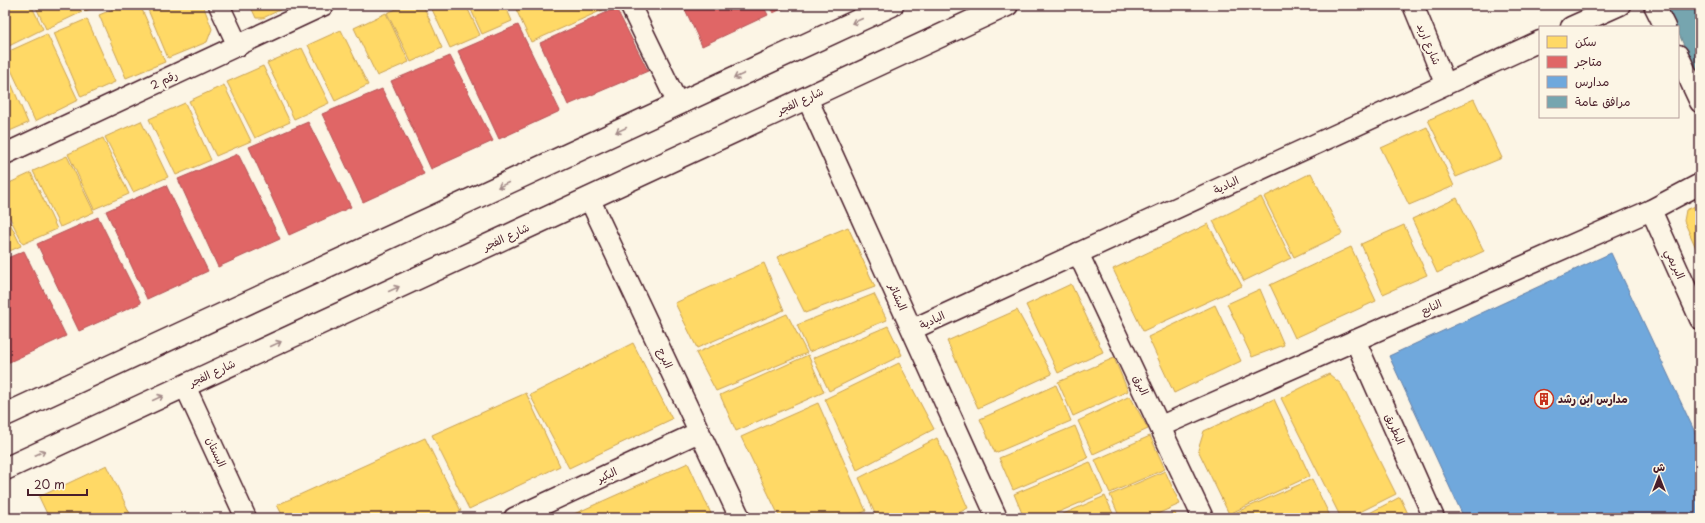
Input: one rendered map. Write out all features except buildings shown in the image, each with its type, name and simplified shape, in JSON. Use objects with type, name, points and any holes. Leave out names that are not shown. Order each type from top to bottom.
[{"type":"street","points":[[219,5],[238,46]]},
{"type":"street","name":"رقم 2","points":[[5,154],[324,5]]},
{"type":"street","points":[[630,5],[678,104]]},
{"type":"street","points":[[5,415],[892,5]]},
{"type":"street","name":"شارع الفجر","points":[[5,469],[1007,5]]},
{"type":"street","name":"شارع اربد","points":[[1413,5],[1446,84]]},
{"type":"street","points":[[1573,26],[1620,5]]},
{"type":"street","points":[[1654,5],[1664,26]]},
{"type":"street","name":"البادية","points":[[913,329],[1539,41]]},
{"type":"street","points":[[1679,58],[1700,102]]},
{"type":"street","name":"البشائر","points":[[807,98],[913,329],[997,518]]},
{"type":"street","name":"النابع","points":[[1161,426],[1651,210],[1700,184]]},
{"type":"street","name":"البرج","points":[[589,198],[740,518]]},
{"type":"street","name":"البريمي","points":[[1651,210],[1700,319]]},
{"type":"street","name":"البرق","points":[[1078,253],[1161,426],[1203,518]]},
{"type":"street","name":"البطريق","points":[[1355,340],[1434,518]]},
{"type":"street","name":"البستان","points":[[185,386],[246,518]]},
{"type":"street","name":"البكير","points":[[514,518],[700,432]]},
{"type":"place","name":"مدارس ابن رشد","points":[[1544,399]]}]
